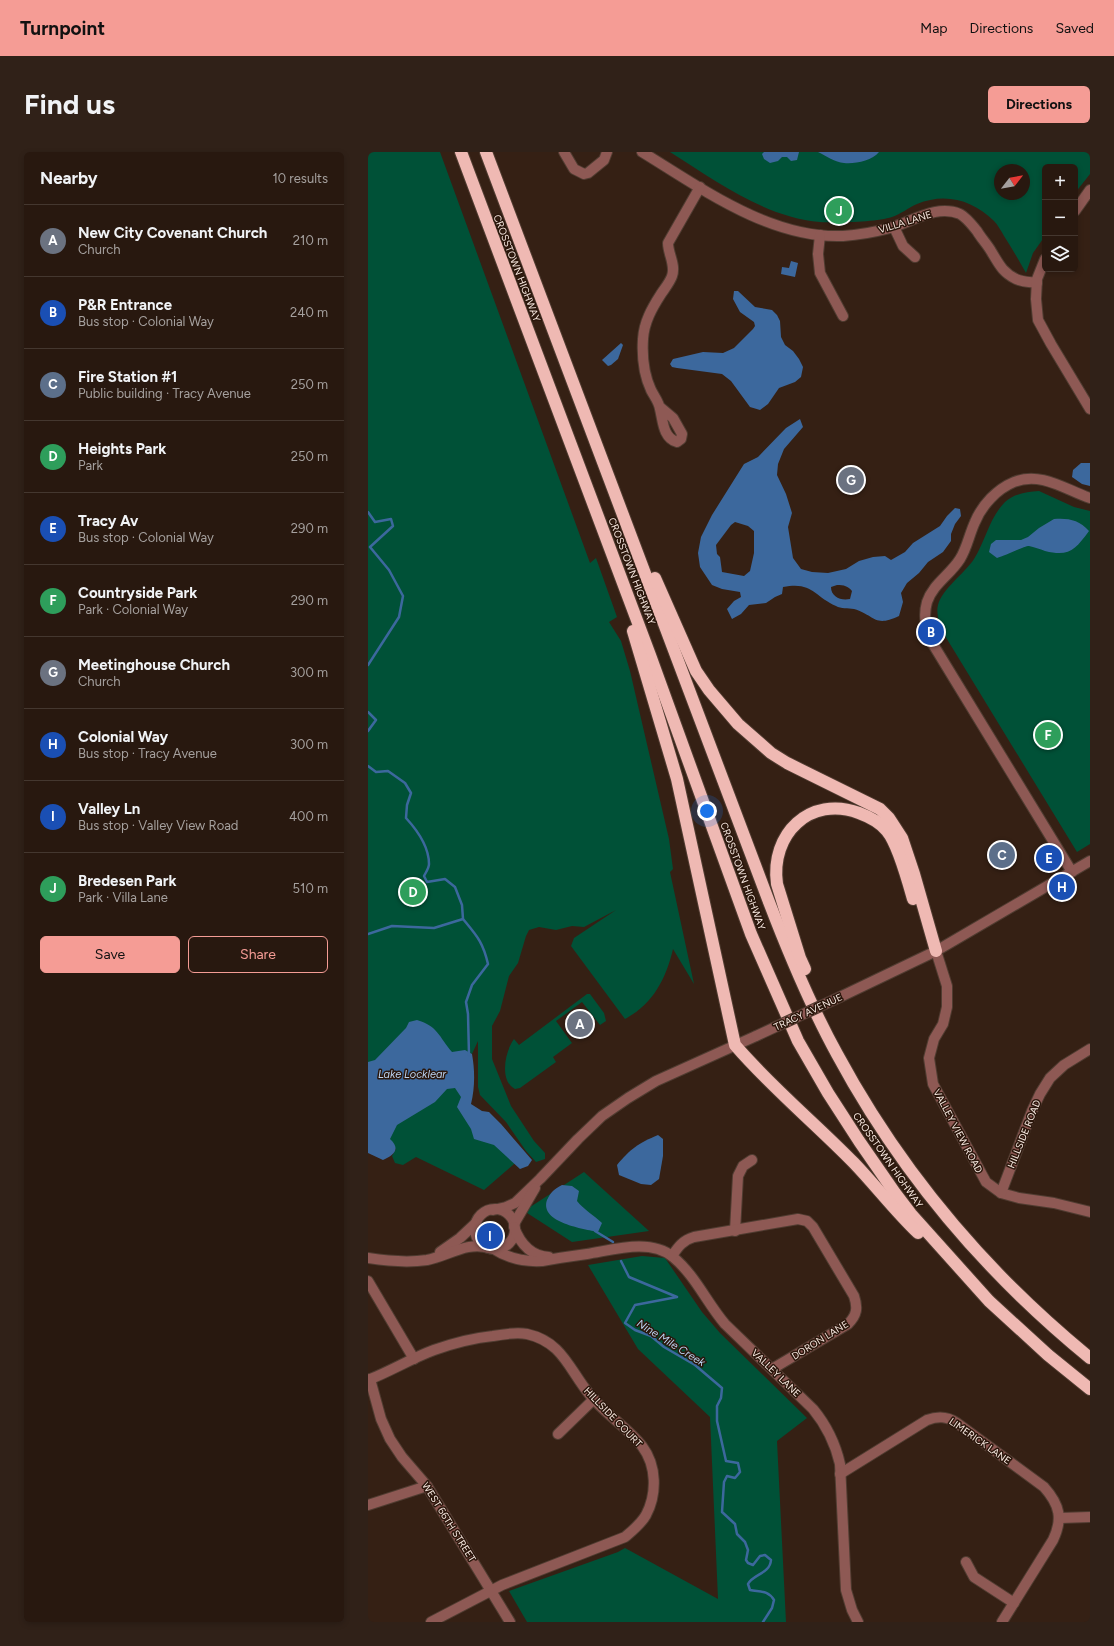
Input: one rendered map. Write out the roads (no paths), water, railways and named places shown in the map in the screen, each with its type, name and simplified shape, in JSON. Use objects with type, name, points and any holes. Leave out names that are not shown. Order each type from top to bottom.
[{"type":"highway","name":"CROSSTOWN HIGHWAY","points":[[461,152],[616,564],[751,934],[798,1041],[847,1123],[911,1214],[989,1301],[1048,1355],[1090,1389]]},
{"type":"highway","name":"CROSSTOWN HIGHWAY","points":[[486,152],[786,946],[819,1020],[852,1080],[899,1154],[944,1214],[1014,1290],[1059,1332],[1090,1358]]},
{"type":"highway","points":[[615,493],[643,551],[696,671],[724,708],[738,724],[771,753],[831,786],[880,809],[889,818],[902,838],[908,854],[936,951]]},
{"type":"highway","points":[[616,564],[631,623],[677,779],[735,1045],[750,1063],[854,1163],[897,1212],[989,1301]]},
{"type":"highway","points":[[852,1080],[832,1037],[800,958],[777,884],[776,860],[789,831],[809,815],[822,809],[834,808],[851,810],[872,818],[880,824],[892,838],[923,930],[936,951]]},
{"type":"street","points":[[564,152],[574,169],[584,174],[588,173],[604,160],[608,152]]},
{"type":"street","name":"VILLA LANE","points":[[642,152],[700,187],[749,214],[771,224],[795,231],[820,235],[842,236],[894,227],[929,214],[948,212],[960,214],[971,223],[991,250],[1000,268],[1017,280],[1037,284]]},
{"type":"street","points":[[660,407],[650,389],[645,370],[643,346],[644,329],[647,319],[672,275],[673,266],[668,251],[668,243],[700,187]]},
{"type":"street","points":[[1078,207],[1090,190]]},
{"type":"street","points":[[894,227],[903,246],[915,257]]},
{"type":"street","points":[[820,235],[818,254],[820,273],[843,316]]},
{"type":"street","points":[[1042,266],[1037,278],[1036,299],[1038,320],[1090,409]]},
{"type":"street","points":[[1072,872],[931,641],[926,629],[925,617],[931,592],[959,561],[966,549],[975,522],[982,509],[992,497],[1004,487],[1027,479],[1039,479],[1051,482],[1090,498]]},
{"type":"street","name":"TRACY AVENUE","points":[[493,1210],[506,1207],[514,1203],[540,1179],[602,1116],[656,1081],[840,997],[936,951],[1090,861]]},
{"type":"street","name":"VALLEY VIEW ROAD","points":[[936,951],[947,986],[947,1007],[943,1024],[934,1039],[928,1058],[933,1084],[986,1182],[1001,1193],[1025,1199],[1054,1203],[1090,1212]]},
{"type":"street","name":"HILLSIDE ROAD","points":[[1001,1193],[1032,1111],[1040,1094],[1050,1078],[1064,1065],[1090,1049]]},
{"type":"street","points":[[672,1256],[686,1239],[735,1231],[738,1176],[743,1166],[752,1160]]},
{"type":"street","name":"TRACY AVENUE","points":[[514,1226],[540,1179]]},
{"type":"street","points":[[368,1258],[409,1262],[428,1260],[473,1246],[481,1246],[492,1249],[502,1248],[508,1244],[514,1233],[514,1226],[509,1216],[505,1212],[493,1210],[482,1214],[476,1223],[460,1238],[428,1260]]},
{"type":"street","name":"DORON LANE","points":[[735,1231],[798,1219],[807,1221],[813,1227],[854,1296],[857,1304],[857,1311],[848,1324],[772,1369]]},
{"type":"street","points":[[476,1223],[475,1229],[479,1241],[492,1249]]},
{"type":"street","name":"VALLEY LANE","points":[[514,1226],[519,1239],[532,1252],[546,1257],[557,1258]]},
{"type":"street","name":"VALLEY LANE","points":[[492,1249],[503,1255],[528,1262],[632,1247],[655,1248],[672,1256],[687,1271],[725,1324],[813,1409],[831,1434],[836,1449],[840,1474],[846,1590],[852,1610],[858,1622]]},
{"type":"street","points":[[368,1281],[414,1360]]},
{"type":"street","name":"HILLSIDE COURT","points":[[369,1379],[434,1350],[456,1343],[502,1335],[525,1334],[538,1337],[561,1352],[578,1380],[594,1399],[643,1447],[653,1474],[651,1503],[645,1516],[636,1528],[625,1537],[502,1585],[431,1622]]},
{"type":"street","name":"WEST 66TH STREET","points":[[369,1379],[381,1419],[390,1439],[402,1457],[428,1486],[510,1622]]},
{"type":"street","points":[[558,1434],[594,1399]]},
{"type":"street","name":"LIMERICK LANE","points":[[840,1474],[927,1420],[934,1418],[950,1419],[1044,1487],[1052,1496],[1060,1518]]},
{"type":"street","points":[[368,1505],[428,1486]]},
{"type":"street","points":[[1002,1622],[1053,1540],[1058,1530],[1060,1518],[1090,1517]]},
{"type":"street","points":[[966,1562],[974,1577],[1014,1603]]},
{"type":"water","points":[[764,152],[799,152],[797,160],[791,161],[787,157],[782,157],[778,161],[770,163],[764,159],[762,154]]},
{"type":"water","points":[[818,152],[879,152],[868,160],[844,163],[831,159]]},
{"type":"water","points":[[791,261],[798,263],[795,277],[781,274],[782,267],[789,268]]},
{"type":"water","points":[[734,291],[738,291],[755,307],[772,310],[777,315],[780,321],[781,337],[785,345],[793,351],[803,367],[801,377],[795,382],[779,388],[768,404],[760,410],[750,407],[731,381],[722,374],[677,368],[672,367],[670,364],[673,359],[703,352],[723,353],[734,348],[753,329],[755,326],[754,322],[740,312],[733,299]]},
{"type":"water","points":[[621,343],[623,345],[618,359],[608,366],[602,360]]},
{"type":"water","points":[[800,419],[803,427],[784,449],[778,464],[777,475],[786,494],[792,513],[788,527],[793,558],[801,569],[812,572],[828,573],[846,569],[859,561],[873,557],[885,556],[891,560],[905,552],[913,543],[940,526],[955,508],[960,509],[961,516],[955,524],[951,534],[951,541],[943,552],[928,562],[919,573],[907,583],[901,593],[903,602],[899,616],[884,621],[879,621],[854,609],[838,607],[812,590],[800,586],[793,586],[783,587],[782,594],[766,603],[749,605],[741,614],[732,619],[727,609],[734,601],[741,597],[740,592],[722,589],[712,585],[700,567],[698,553],[701,537],[712,515],[744,464],[758,457],[786,428]],"holes":[[[735,522],[748,526],[754,531],[754,553],[750,571],[744,576],[722,572],[720,557],[717,554],[716,545]],[[837,585],[846,586],[852,591],[850,599],[840,599],[835,596],[831,590],[831,587]]]},
{"type":"water","points":[[1081,463],[1090,463],[1090,486],[1082,484],[1072,477],[1073,470]]},
{"type":"water","points":[[1054,519],[1073,520],[1081,524],[1089,531],[1080,543],[1066,552],[1053,553],[1029,546],[997,558],[989,552],[991,544],[996,540],[1021,540],[1028,537]]},
{"type":"water","name":"Lake Locklear","points":[[417,1020],[430,1025],[452,1052],[465,1050],[472,1054],[474,1079],[471,1104],[482,1111],[489,1112],[501,1124],[532,1160],[528,1166],[520,1169],[494,1145],[474,1139],[471,1129],[457,1107],[461,1097],[455,1088],[447,1089],[435,1102],[397,1125],[390,1139],[396,1149],[393,1154],[383,1160],[368,1153],[368,1062],[375,1060],[406,1028],[409,1022]]},
{"type":"water","points":[[658,1135],[663,1139],[663,1156],[659,1179],[651,1185],[641,1184],[619,1175],[617,1165],[626,1155],[640,1144]]},
{"type":"water","points":[[562,1185],[572,1186],[579,1191],[577,1201],[602,1223],[598,1232],[565,1224],[550,1214],[546,1208],[547,1200],[553,1191]]},
{"type":"waterway","name":"Nine Mile Creek","points":[[368,512],[375,522],[391,519],[393,526],[370,547],[389,570],[403,596],[399,617],[368,665]]},
{"type":"waterway","name":"Nine Mile Creek","points":[[368,712],[376,720],[368,731]]},
{"type":"waterway","name":"Nine Mile Creek","points":[[368,766],[376,772],[388,771],[405,783],[411,793],[407,805],[406,818],[422,839],[427,851],[429,866],[424,876],[427,882],[445,879],[455,887],[462,905],[463,919],[476,935],[484,950],[488,964],[472,985],[466,1002],[468,1014],[469,1055]]},
{"type":"waterway","points":[[368,934],[392,926],[434,928],[463,919]]},
{"type":"waterway","name":"Nine Mile Creek","points":[[595,1231],[613,1242]]},
{"type":"waterway","name":"Nine Mile Creek","points":[[621,1261],[629,1277],[677,1297],[635,1305],[625,1323],[635,1330],[651,1336],[664,1347],[695,1365],[722,1388],[721,1398],[717,1406],[717,1421],[726,1461],[738,1463],[740,1472],[735,1478],[727,1476],[724,1482],[722,1512],[735,1524],[737,1534],[745,1542],[748,1550],[746,1560],[748,1563],[753,1565],[760,1556],[765,1555],[771,1560],[768,1568],[748,1584],[750,1590],[769,1594],[774,1600],[772,1608],[763,1622]]},
{"type":"place","name":"Bredesen Park","points":[[839,211]]},
{"type":"place","name":"Meetinghouse Church","points":[[851,480]]},
{"type":"place","name":"P&R Entrance","points":[[931,632]]},
{"type":"place","name":"Countryside Park","points":[[1048,735]]},
{"type":"place","name":"Fire Station #1","points":[[1002,855]]},
{"type":"place","name":"Tracy Av","points":[[1049,858]]},
{"type":"place","name":"Colonial Way","points":[[1062,887]]},
{"type":"place","name":"Heights Park","points":[[413,892]]},
{"type":"place","name":"New City Covenant Church","points":[[580,1024]]},
{"type":"place","name":"Valley Ln","points":[[490,1236]]}]
